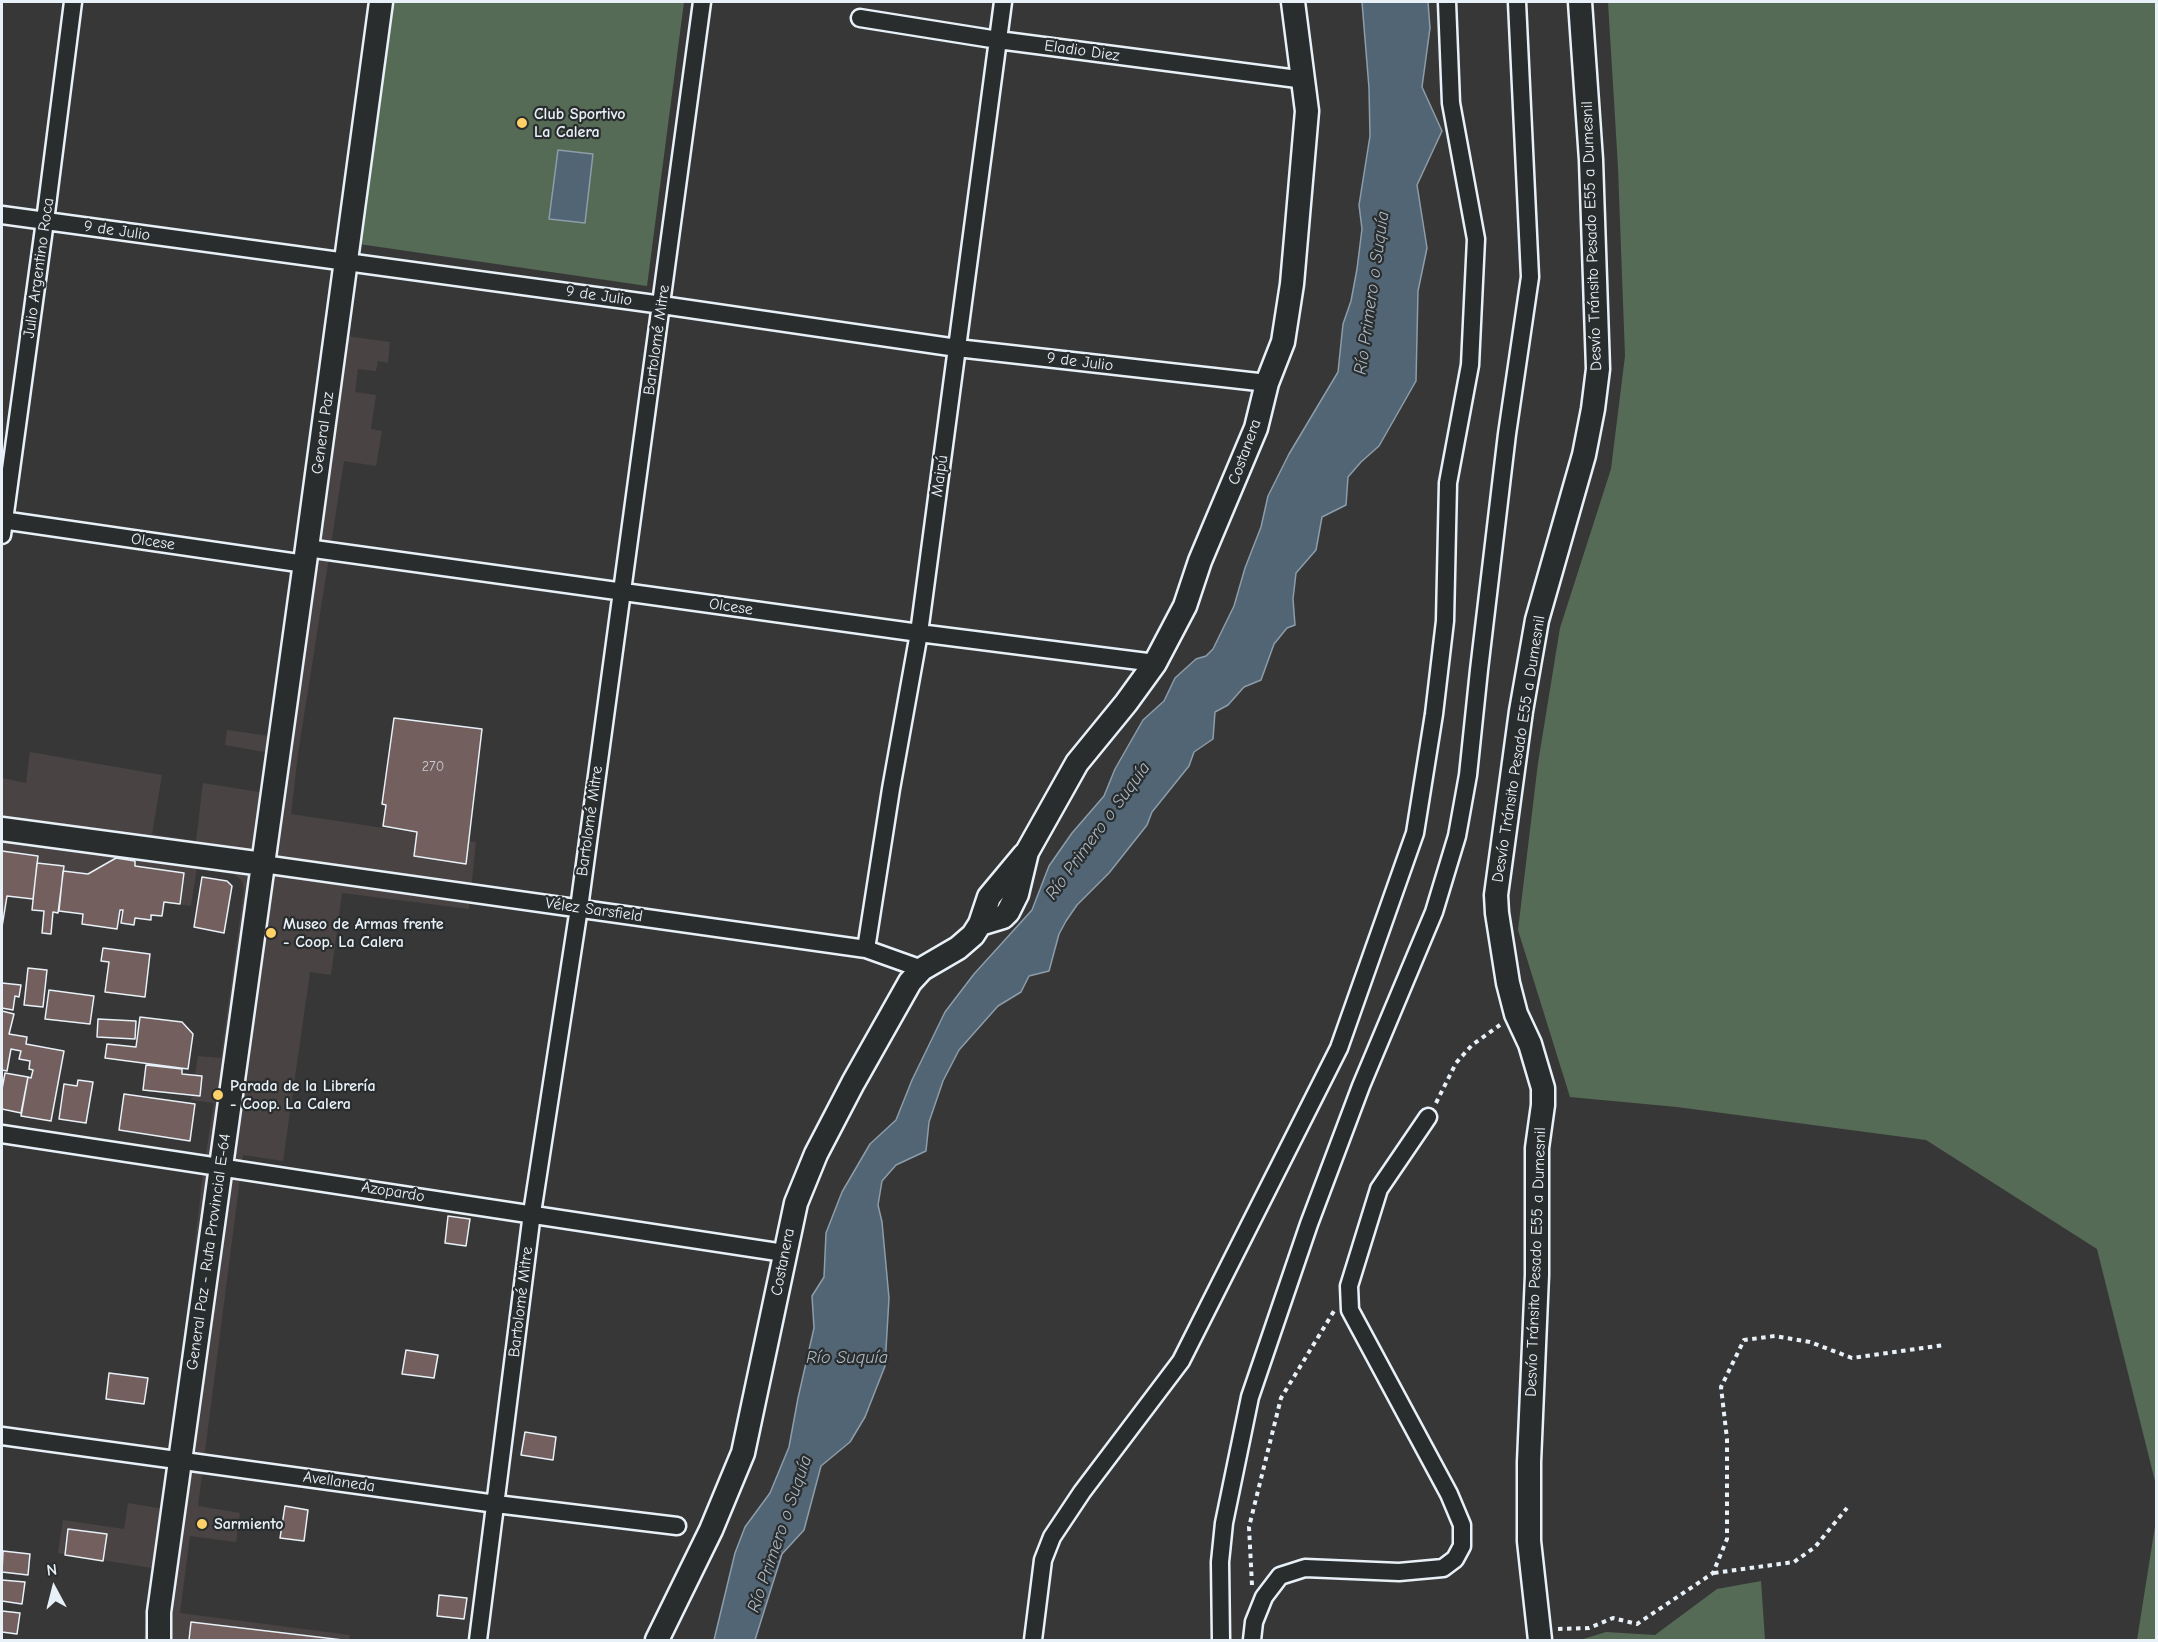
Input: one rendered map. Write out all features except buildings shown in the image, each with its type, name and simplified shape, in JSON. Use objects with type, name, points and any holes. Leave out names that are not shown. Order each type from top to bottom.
[{"type":"street","name":"Julio Argentino Roca","points":[[2,525],[73,2]]},
{"type":"street","name":"General Paz","points":[[263,864],[381,2]]},
{"type":"street","name":"Bartolomé Mitre","points":[[478,1641],[532,1213],[579,908],[702,2]]},
{"type":"street","name":"Maipú","points":[[866,950],[891,789],[919,633],[1003,2]]},
{"type":"street","name":"Costanera","points":[[657,1641],[711,1530],[743,1454],[796,1203],[816,1154],[910,982],[922,969],[958,948],[973,935],[980,924],[1008,912],[1017,894],[1027,852],[1077,763],[1155,663],[1185,606],[1200,561],[1256,428],[1267,384],[1283,342],[1292,284],[1307,111],[1305,80],[1293,2]]},
{"type":"street","points":[[1033,1641],[1043,1560],[1052,1537],[1082,1492],[1181,1361],[1339,1048],[1415,833],[1432,726],[1445,621],[1448,483],[1470,365],[1476,239],[1451,103],[1447,2]]},
{"type":"street","points":[[1221,1641],[1220,1562],[1224,1522],[1250,1398],[1309,1224],[1361,1086],[1434,912],[1457,836],[1468,775],[1506,446],[1530,277],[1516,2]]},
{"type":"street","name":"Desvío Tránsito Pesado E55 a Dumesnil","points":[[1540,1635],[1529,1541],[1529,1462],[1537,1275],[1536,1148],[1543,1105],[1543,1088],[1533,1052],[1516,1014],[1508,983],[1497,913],[1499,864],[1521,711],[1537,620],[1584,456],[1598,369],[1592,171],[1580,2]]},
{"type":"street","name":"Eladio Diez","points":[[860,18],[998,40],[1305,80]]},
{"type":"street","name":"9 de Julio","points":[[2,215],[662,305],[957,348],[1267,384]]},
{"type":"street","name":"Olcese","points":[[2,525],[621,591],[919,633],[1155,663]]},
{"type":"street","points":[[2,829],[263,864]]},
{"type":"street","name":"Vélez Sarsfield","points":[[263,864],[866,950],[922,969]]},
{"type":"street","name":"General Paz - Ruta Provincial E-64","points":[[159,1641],[159,1612],[263,864]]},
{"type":"street","points":[[1252,1641],[1254,1622],[1264,1597],[1280,1576],[1305,1568],[1399,1572],[1443,1568],[1455,1559],[1462,1546],[1462,1525],[1449,1494],[1350,1310],[1349,1286],[1379,1189],[1428,1117]]},
{"type":"street","name":"Azopardo","points":[[2,1134],[784,1253]]},
{"type":"street","name":"Avellaneda","points":[[2,1436],[496,1504],[676,1526]]},
{"type":"street","points":[[154,1641],[159,1612]]},
{"type":"path","points":[[1428,1117],[1456,1063],[1472,1045],[1516,1014]]},
{"type":"path","points":[[1252,1586],[1249,1527],[1281,1398],[1349,1286]]},
{"type":"path","points":[[1713,1573],[1727,1539],[1727,1439],[1721,1387],[1744,1340],[1775,1336],[1810,1342],[1851,1358],[1944,1345]]},
{"type":"path","points":[[1540,1635],[1589,1628],[1613,1618],[1637,1624],[1713,1573],[1794,1562],[1815,1547],[1847,1508]]},
{"type":"shaded area","points":[[324,333],[390,342],[388,363],[378,361],[376,371],[358,369],[355,392],[376,395],[371,429],[382,431],[376,466],[344,461],[298,754],[291,814],[476,842],[469,909],[342,893],[331,975],[310,972],[283,1161],[243,1155],[198,1506],[240,1513],[236,1542],[190,1536],[180,1613],[350,1635],[349,1640],[144,1640],[152,1568],[58,1553],[63,1520],[124,1529],[128,1503],[164,1509],[203,1172],[214,1103],[191,1100],[198,1056],[221,1058],[244,889],[242,881],[228,871],[197,867],[191,906],[2,881],[2,778],[26,783],[30,752],[162,775],[152,834],[196,841],[203,783],[265,793],[270,753],[225,745],[227,730],[270,736],[282,666]]},
{"type":"green space","name":"Club Sportivo La Calera","points":[[392,2],[684,2],[647,286],[359,244]]},
{"type":"green space","points":[[1608,2],[2156,2],[2156,1485],[2097,1249],[1926,1140],[1677,1107],[1570,1097],[1518,930],[1538,763],[1560,628],[1611,469],[1625,356],[1618,167]]},
{"type":"green space","points":[[2156,1520],[2156,1640],[2137,1640]]},
{"type":"green space","points":[[1761,1581],[1765,1640],[1580,1640],[1606,1632],[1655,1635],[1717,1589]]},
{"type":"water","name":"Río Suquía","points":[[1362,2],[1428,2],[1430,28],[1422,87],[1442,131],[1417,185],[1427,248],[1418,291],[1416,381],[1379,446],[1348,477],[1346,505],[1322,517],[1316,550],[1296,573],[1293,599],[1295,625],[1287,628],[1274,644],[1261,680],[1244,687],[1228,705],[1215,712],[1213,739],[1194,752],[1189,766],[1152,812],[1147,825],[1109,873],[1077,905],[1059,934],[1049,971],[1029,976],[1021,992],[998,1006],[959,1050],[943,1081],[929,1122],[926,1151],[896,1165],[882,1181],[878,1205],[882,1222],[889,1298],[885,1366],[865,1417],[850,1442],[821,1466],[804,1530],[782,1554],[755,1640],[714,1640],[735,1553],[745,1527],[770,1493],[789,1447],[814,1328],[812,1296],[824,1277],[826,1233],[842,1192],[870,1144],[896,1120],[912,1080],[945,1012],[974,974],[1032,910],[1049,866],[1072,833],[1104,796],[1115,769],[1143,720],[1164,701],[1175,678],[1196,659],[1206,656],[1213,649],[1234,606],[1245,568],[1261,527],[1268,496],[1289,454],[1338,372],[1343,324],[1351,301],[1357,269],[1362,229],[1359,205],[1370,136],[1369,88]]},
{"type":"water","points":[[558,150],[593,154],[585,223],[549,219]]},
{"type":"place","name":"Club Sportivo La Calera","points":[[522,123]]},
{"type":"place","name":"Museo de Armas frente - Coop. La Calera","points":[[271,933]]},
{"type":"place","name":"Parada de la Librería - Coop. La Calera","points":[[218,1095]]},
{"type":"place","name":"Sarmiento","points":[[202,1524]]},
{"type":"water label","name":"Río Primero o Suquía","points":[[1372,293]]},
{"type":"water label","name":"Río Primero o Suquía","points":[[1098,831]]},
{"type":"water label","name":"Río Primero o Suquía","points":[[780,1534]]}]
